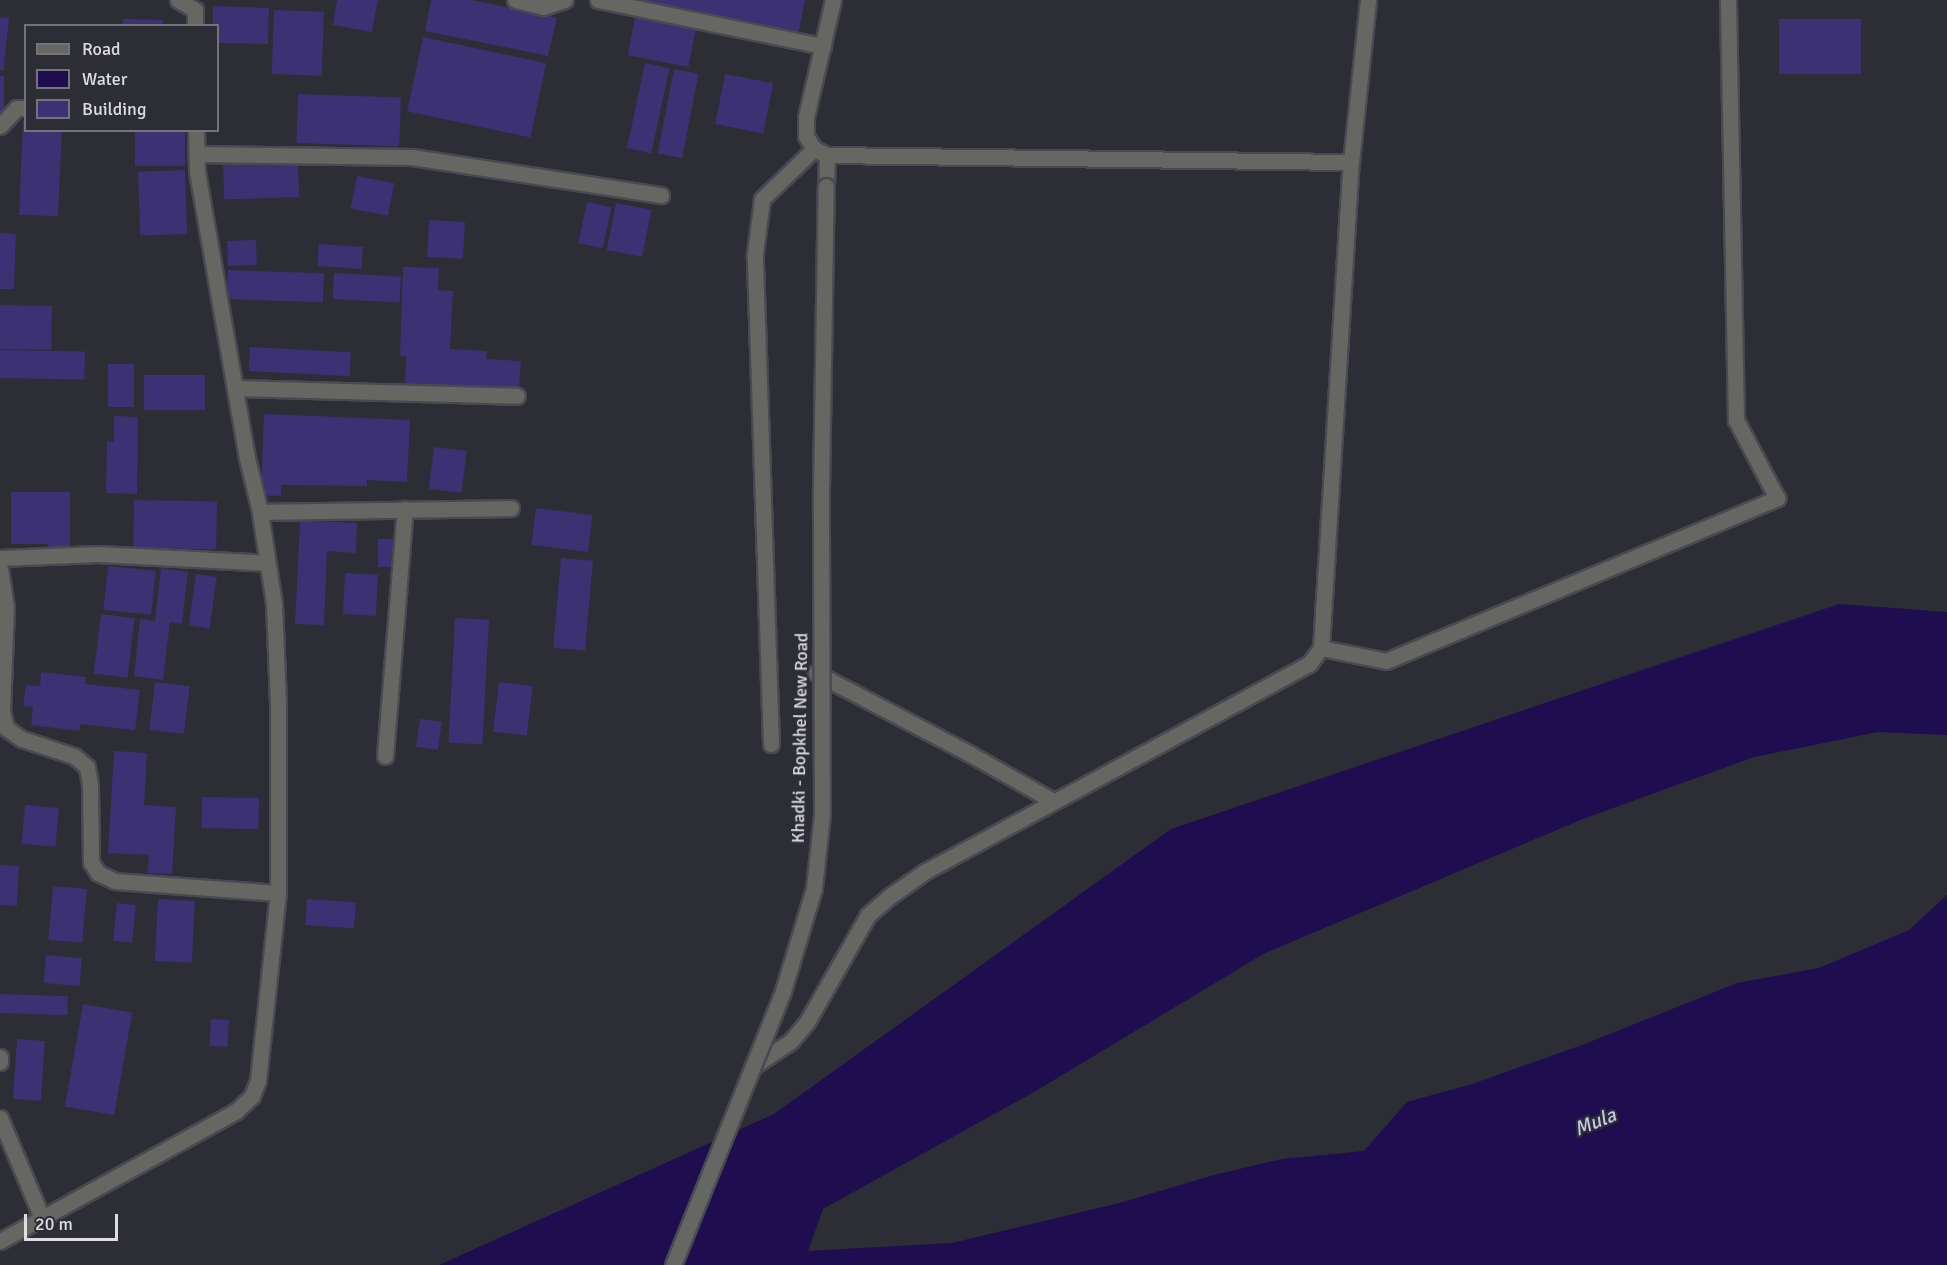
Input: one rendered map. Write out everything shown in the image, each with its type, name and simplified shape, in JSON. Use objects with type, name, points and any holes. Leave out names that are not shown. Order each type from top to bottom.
[{"type":"street","points":[[178,0],[197,12]]},
{"type":"street","points":[[515,0],[543,7],[564,0]]},
{"type":"street","points":[[597,0],[822,46]]},
{"type":"street","name":"Khadki - Bopkhel New Road","points":[[673,1265],[783,991],[814,888],[822,814],[821,490],[826,186],[821,152],[806,136],[806,117],[833,0]]},
{"type":"street","points":[[752,1067],[791,1041],[807,1022],[868,915],[890,896],[924,872],[1309,664],[1321,648],[1351,162],[1368,0]]},
{"type":"street","points":[[1321,648],[1386,661],[1777,498],[1736,420],[1728,0]]},
{"type":"street","points":[[0,126],[17,108],[24,108]]},
{"type":"street","points":[[0,1241],[236,1112],[252,1096],[258,1080],[278,893],[278,703],[274,604],[260,512],[235,388],[197,171],[196,132]]},
{"type":"street","points":[[771,744],[755,252],[762,199],[821,152],[1351,162]]},
{"type":"street","points":[[197,154],[412,157],[661,195]]},
{"type":"street","points":[[235,388],[517,396]]},
{"type":"street","points":[[260,512],[511,508]]},
{"type":"street","points":[[385,756],[405,509]]},
{"type":"street","points":[[0,558],[98,554],[267,563]]},
{"type":"street","points":[[0,569],[6,607],[1,711],[6,728],[22,739],[74,756],[87,767],[90,784],[91,862],[98,873],[115,881],[278,893]]},
{"type":"street","points":[[816,674],[970,754],[1053,801]]},
{"type":"street","points":[[0,1118],[42,1218]]},
{"type":"water","name":"Mula","points":[[1839,604],[1947,612],[1947,735],[1878,732],[1754,757],[1583,819],[1265,953],[1034,1092],[823,1209],[808,1251],[952,1243],[1119,1203],[1214,1175],[1282,1159],[1364,1151],[1407,1102],[1472,1084],[1582,1045],[1737,983],[1819,968],[1909,930],[1947,895],[1947,1265],[439,1265],[774,1114],[1171,829]]},
{"type":"building","points":[[337,0],[378,0],[372,32],[333,25]]},
{"type":"building","points":[[431,0],[472,0],[557,18],[548,56],[425,31]]},
{"type":"building","points":[[626,0],[805,0],[798,36]]},
{"type":"building","points":[[213,6],[269,8],[268,44],[219,43],[219,24],[213,24]]},
{"type":"building","points":[[274,10],[324,12],[322,76],[272,74]]},
{"type":"building","points":[[636,12],[697,24],[688,67],[628,55]]},
{"type":"building","points":[[0,17],[9,18],[3,71],[0,70]]},
{"type":"building","points":[[123,19],[163,20],[163,24],[123,24]]},
{"type":"building","points":[[1779,19],[1861,19],[1861,74],[1779,74]]},
{"type":"building","points":[[423,37],[546,63],[530,138],[407,111]]},
{"type":"building","points":[[645,63],[669,68],[651,153],[627,148]]},
{"type":"building","points":[[674,69],[699,74],[682,158],[658,153]]},
{"type":"building","points":[[725,74],[773,83],[763,133],[715,124]]},
{"type":"building","points":[[0,76],[4,76],[4,112],[0,112]]},
{"type":"building","points":[[298,94],[401,98],[399,147],[296,143]]},
{"type":"building","points":[[24,120],[24,132],[62,132],[58,216],[19,215]]},
{"type":"building","points":[[135,132],[185,132],[185,166],[135,166]]},
{"type":"building","points":[[298,162],[299,197],[224,200],[223,165]]},
{"type":"building","points":[[185,170],[187,234],[140,236],[138,172]]},
{"type":"building","points":[[357,176],[394,183],[388,216],[351,208]]},
{"type":"building","points":[[587,202],[611,207],[603,248],[578,243]]},
{"type":"building","points":[[616,203],[651,210],[642,257],[607,250]]},
{"type":"building","points":[[429,220],[465,222],[463,259],[427,257]]},
{"type":"building","points":[[0,233],[16,234],[14,289],[0,289]]},
{"type":"building","points":[[256,240],[257,265],[228,266],[227,241]]},
{"type":"building","points":[[319,244],[363,247],[361,269],[317,266]]},
{"type":"building","points":[[403,267],[439,268],[438,290],[453,291],[450,349],[487,351],[486,359],[521,361],[519,389],[405,384],[406,356],[400,356]]},
{"type":"building","points":[[228,270],[324,273],[323,302],[227,299]]},
{"type":"building","points":[[334,273],[401,277],[400,302],[333,299]]},
{"type":"building","points":[[0,305],[52,306],[51,350],[0,349]]},
{"type":"building","points":[[250,347],[351,352],[350,376],[249,371]]},
{"type":"building","points":[[0,350],[85,351],[84,379],[0,378]]},
{"type":"building","points":[[108,364],[134,364],[134,407],[108,407]]},
{"type":"building","points":[[144,375],[205,375],[205,410],[144,410]]},
{"type":"building","points":[[264,414],[410,420],[407,482],[367,480],[367,486],[281,485],[281,496],[261,495]]},
{"type":"building","points":[[114,416],[138,417],[137,494],[106,493],[107,441],[114,442]]},
{"type":"building","points":[[434,447],[467,451],[462,493],[429,489]]},
{"type":"building","points":[[11,492],[70,492],[70,550],[47,549],[48,544],[11,544]]},
{"type":"building","points":[[134,500],[217,501],[216,549],[133,548]]},
{"type":"building","points":[[536,508],[593,515],[588,552],[531,545]]},
{"type":"building","points":[[300,520],[357,523],[356,553],[327,551],[324,625],[295,624]]},
{"type":"building","points":[[378,539],[393,539],[393,567],[378,567]]},
{"type":"building","points":[[561,558],[593,561],[585,650],[553,648]]},
{"type":"building","points":[[108,566],[156,571],[151,615],[103,610]]},
{"type":"building","points":[[161,568],[188,572],[182,624],[170,622],[163,680],[134,676],[140,619],[155,621]]},
{"type":"building","points":[[345,573],[378,575],[376,616],[343,614]]},
{"type":"building","points":[[196,574],[217,577],[210,628],[189,625]]},
{"type":"building","points":[[101,614],[135,618],[127,678],[94,674]]},
{"type":"building","points":[[455,618],[489,620],[482,745],[448,743]]},
{"type":"building","points":[[41,672],[86,677],[85,684],[140,690],[135,730],[80,724],[80,731],[31,725],[33,707],[23,706],[26,685],[40,686]]},
{"type":"building","points":[[155,682],[190,686],[184,734],[149,730]]},
{"type":"building","points":[[499,682],[533,686],[527,736],[493,732]]},
{"type":"building","points":[[420,719],[442,722],[438,750],[416,747]]},
{"type":"building","points":[[114,751],[147,753],[144,805],[176,807],[172,874],[147,873],[149,855],[108,853]]},
{"type":"building","points":[[202,797],[259,798],[258,829],[201,828]]},
{"type":"building","points":[[25,805],[59,808],[55,847],[22,844]]},
{"type":"building","points":[[0,865],[19,866],[17,906],[0,905]]},
{"type":"building","points":[[53,886],[87,889],[82,943],[48,940]]},
{"type":"building","points":[[158,899],[195,901],[192,963],[155,961]]},
{"type":"building","points":[[307,899],[356,902],[354,928],[305,925]]},
{"type":"building","points":[[117,903],[136,905],[132,943],[113,941]]},
{"type":"building","points":[[46,955],[82,958],[79,986],[44,983]]},
{"type":"building","points":[[0,994],[68,996],[67,1015],[0,1013]]},
{"type":"building","points":[[83,1004],[132,1013],[114,1115],[65,1106]]},
{"type":"building","points":[[211,1019],[229,1020],[228,1047],[210,1046]]},
{"type":"building","points":[[17,1039],[45,1041],[41,1101],[13,1099]]}]
